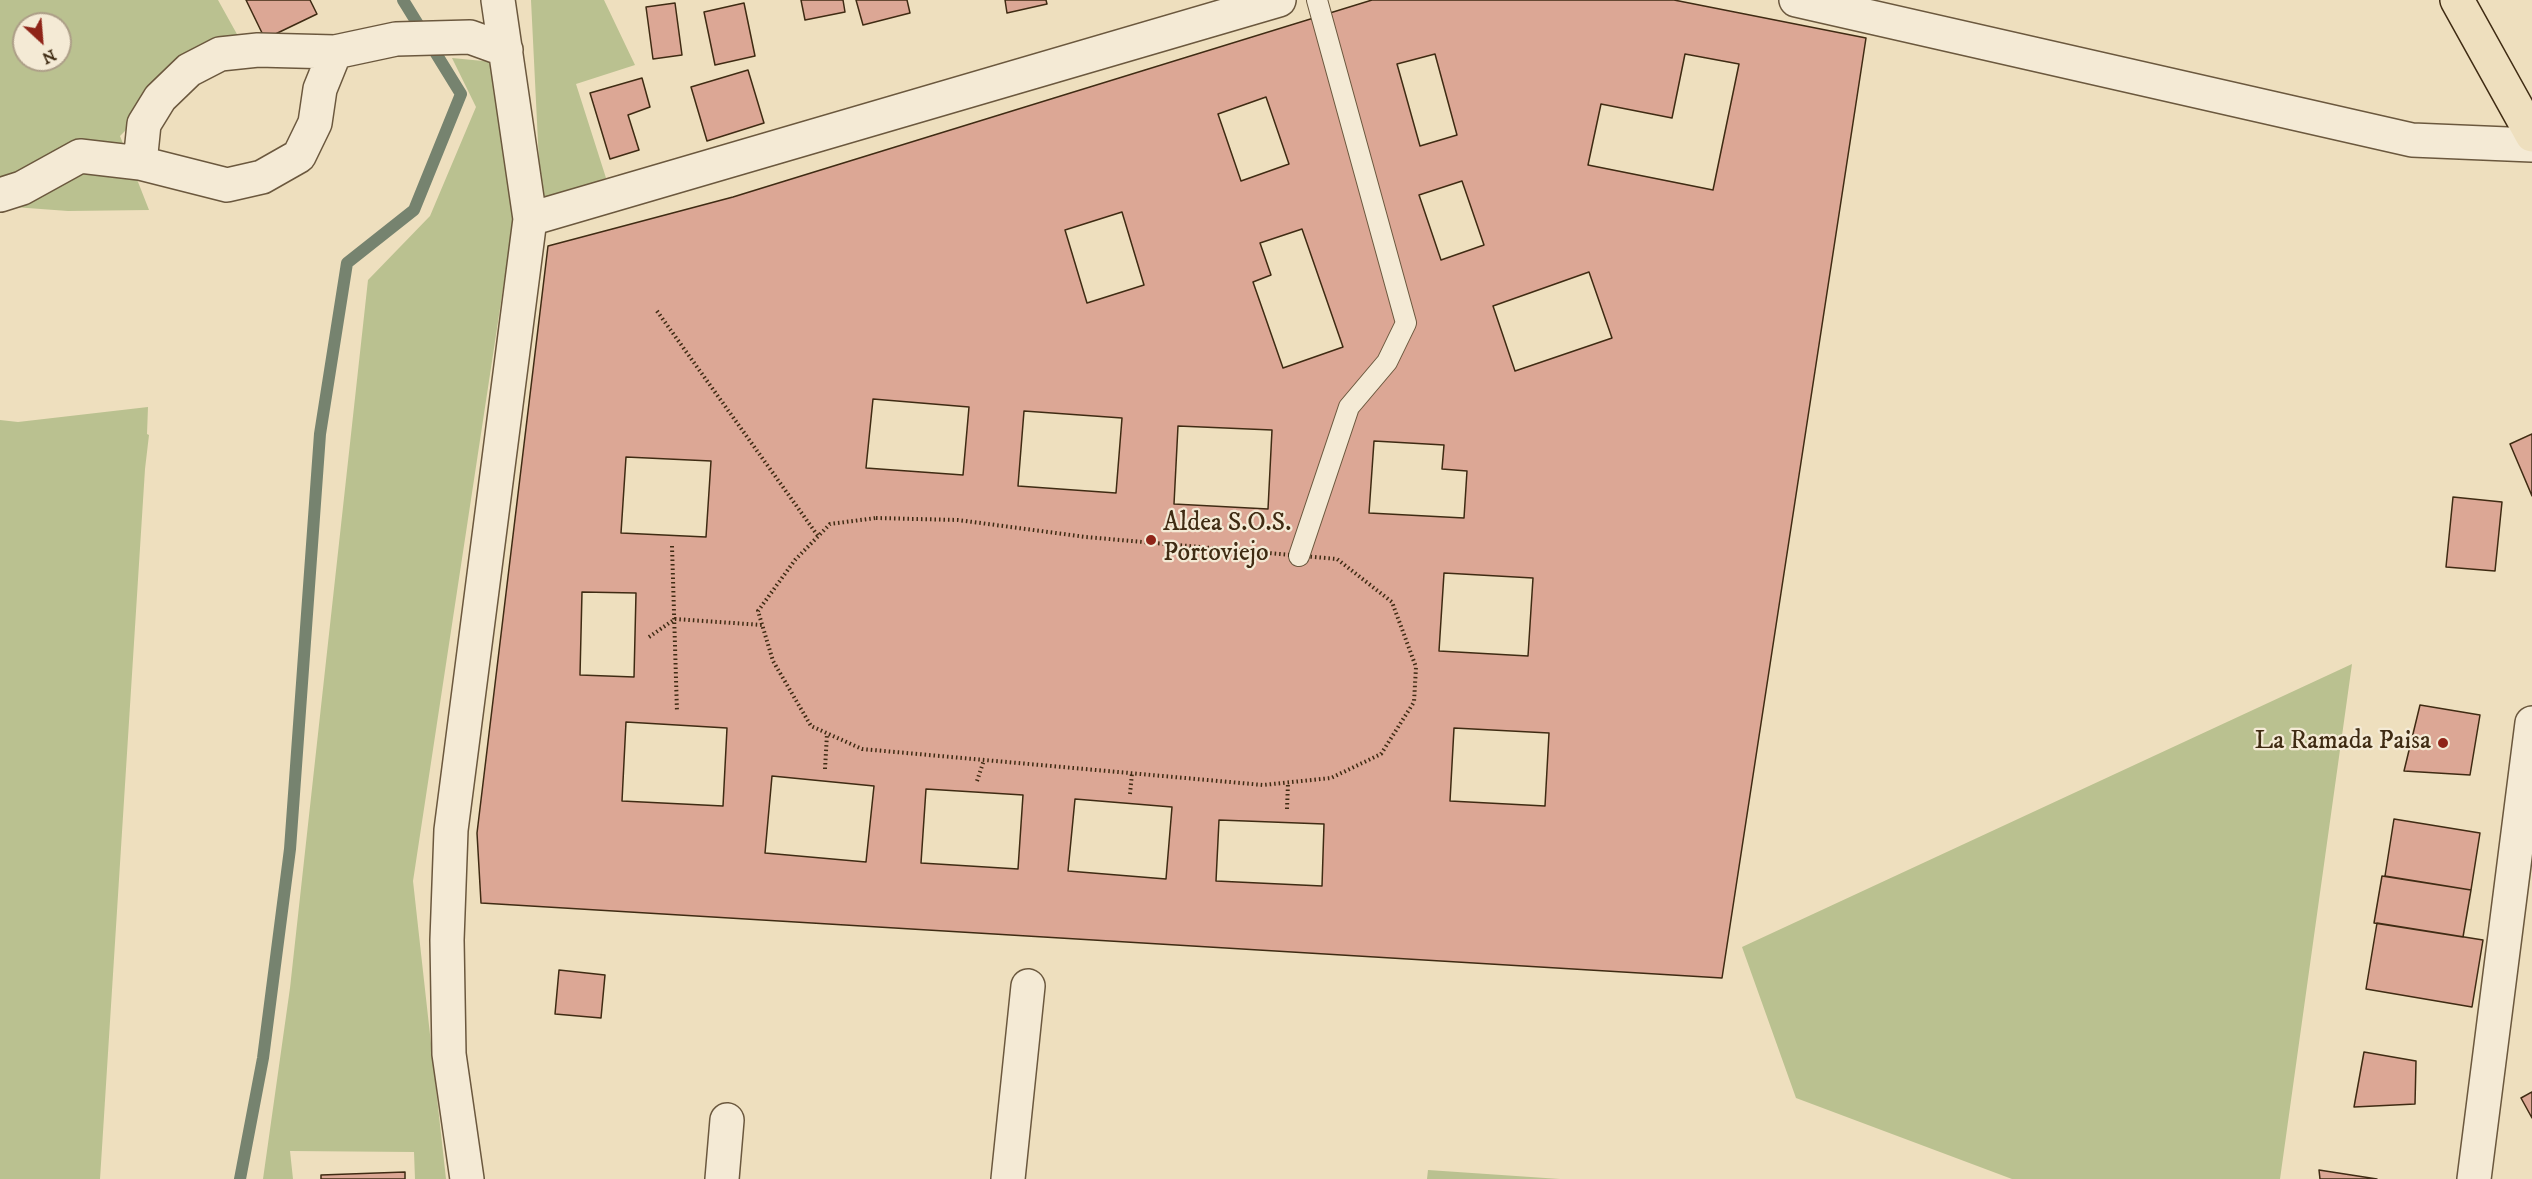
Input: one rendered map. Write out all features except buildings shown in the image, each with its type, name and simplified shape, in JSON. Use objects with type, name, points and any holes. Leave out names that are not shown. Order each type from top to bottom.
[{"type":"main road","points":[[2457,0],[2532,135]]},
{"type":"street","points":[[467,1179],[449,1054],[447,940],[451,830],[530,219],[498,0]]},
{"type":"street","points":[[530,219],[1280,0]]},
{"type":"street","points":[[1796,0],[2412,140],[2532,145]]},
{"type":"street","points":[[140,163],[144,124],[160,98],[189,70],[220,54],[258,50],[335,52],[396,39],[470,37],[507,50]]},
{"type":"street","points":[[0,195],[22,188],[80,156],[140,163],[226,185],[262,177],[299,156],[315,123],[320,89],[335,52]]},
{"type":"street","points":[[2474,1179],[2525,843],[2532,723]]},
{"type":"street","points":[[1008,1179],[1028,986]]},
{"type":"street","points":[[722,1179],[727,1120]]},
{"type":"lane","points":[[1299,556],[1349,407],[1387,362],[1406,323],[1317,0]]},
{"type":"path","points":[[657,311],[818,536]]},
{"type":"path","points":[[876,518],[958,520],[1086,537],[1337,559],[1392,602],[1416,667],[1414,702],[1381,754],[1330,778],[1263,785],[862,749],[811,726],[773,661],[759,611],[795,560],[818,536],[830,524],[876,518]]},
{"type":"path","points":[[672,546],[677,712]]},
{"type":"path","points":[[649,637],[675,619],[762,625]]},
{"type":"path","points":[[825,769],[827,734]]},
{"type":"path","points":[[977,781],[984,760]]},
{"type":"path","points":[[1130,794],[1132,773]]},
{"type":"path","points":[[1287,809],[1288,782]]},
{"type":"green space","points":[[0,0],[218,0],[238,36],[180,76],[120,136],[149,210],[68,211],[0,206]]},
{"type":"green space","points":[[531,0],[604,0],[635,65],[576,84],[606,178],[541,203]]},
{"type":"green space","points":[[452,58],[504,63],[513,223],[413,881],[446,1179],[415,1179],[414,1152],[290,1151],[293,1179],[263,1179],[290,988],[368,280],[430,216],[476,107]]},
{"type":"green space","points":[[148,407],[147,434],[149,435],[100,1179],[0,1179],[0,420],[18,422]]},
{"type":"green space","points":[[2352,664],[2280,1179],[2012,1179],[1796,1098],[1742,947]]},
{"type":"green space","points":[[1428,1170],[1560,1179],[1427,1179]]},
{"type":"waterway","points":[[240,1179],[263,1058],[290,849],[320,434],[347,263],[414,210],[461,94],[403,0]]},
{"type":"place","name":"Aldea S.O.S. Portoviejo","points":[[1151,540]]},
{"type":"place","name":"La Ramada Paisa","points":[[2443,743]]}]
